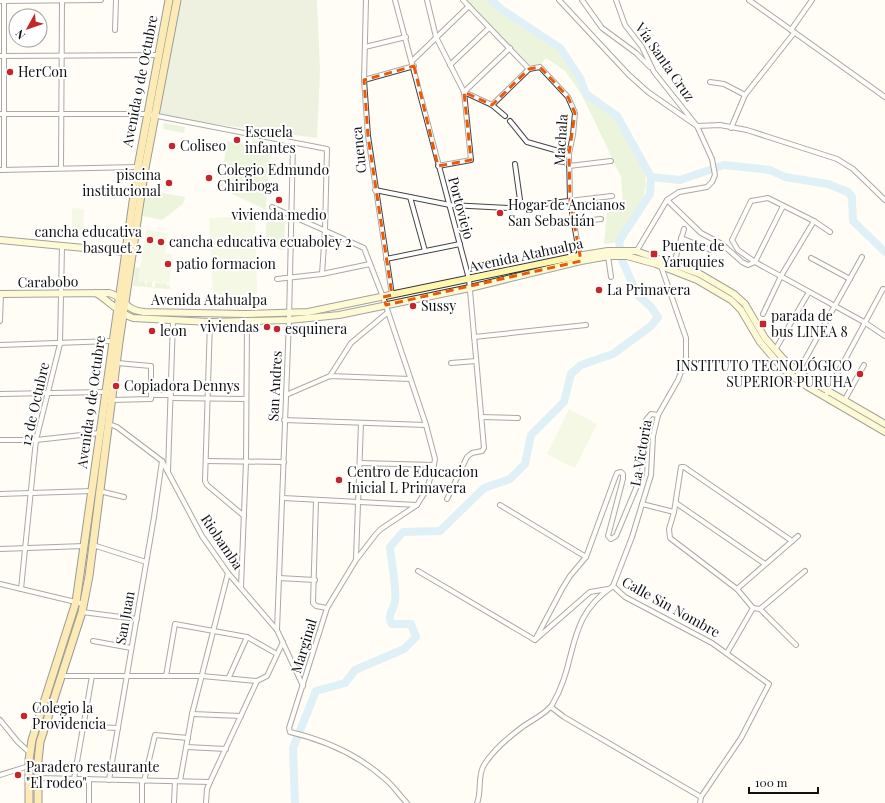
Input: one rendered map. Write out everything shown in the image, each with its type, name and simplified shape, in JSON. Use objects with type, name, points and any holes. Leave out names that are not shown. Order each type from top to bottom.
[{"type":"main road","name":"Avenida 9 de Octubre","points":[[163,55],[169,0]]},
{"type":"main road","name":"Avenida 9 de Octubre","points":[[29,803],[30,752],[36,725],[76,602],[138,167],[177,0]]},
{"type":"main road","name":"Avenida 9 de Octubre","points":[[38,803],[39,749],[45,725],[84,604],[126,304],[150,115]]},
{"type":"main road","points":[[0,240],[126,252]]},
{"type":"main road","name":"Avenida Atahualpa","points":[[629,254],[636,251],[674,263],[700,274],[734,294],[745,304],[775,350],[798,372],[884,428]]},
{"type":"main road","name":"Avenida Atahualpa","points":[[119,296],[135,311],[144,312],[246,314],[308,312],[580,258],[609,254],[629,254],[697,280],[731,300],[741,310],[760,342],[779,364],[799,381],[825,397],[884,428]]},
{"type":"main road","name":"Avenida Atahualpa","points":[[124,315],[133,318],[210,322],[289,320],[339,315],[470,288],[580,258]]},
{"type":"main road","name":"Carabobo","points":[[96,293],[118,309]]},
{"type":"main road","name":"Carabobo","points":[[1,294],[61,295],[109,293],[119,296]]},
{"type":"main road","points":[[118,309],[124,315]]},
{"type":"street","points":[[101,0],[2,0],[2,170],[138,167]]},
{"type":"street","points":[[61,168],[62,0]]},
{"type":"street","points":[[115,30],[116,0]]},
{"type":"street","name":"Cuenca","points":[[366,0],[364,80],[368,136],[392,295]]},
{"type":"street","name":"Portoviejo","points":[[395,0],[414,66],[438,166],[450,205],[469,279],[470,288],[484,450],[472,452],[467,457],[447,499]]},
{"type":"street","points":[[427,0],[436,37],[464,92],[471,160],[438,166]]},
{"type":"street","points":[[463,0],[529,69],[492,105]]},
{"type":"street","points":[[559,0],[644,88],[697,126],[720,125],[747,130],[837,159],[853,169],[885,200]]},
{"type":"street","points":[[582,0],[602,28],[636,53],[654,72]]},
{"type":"street","name":"Vía Santa Cruz","points":[[616,0],[625,25],[642,47],[654,72],[697,126],[712,159],[715,175],[708,187],[679,192],[667,200]]},
{"type":"street","points":[[749,0],[885,97]]},
{"type":"street","points":[[731,128],[745,95],[792,31],[812,0]]},
{"type":"street","points":[[412,61],[469,6]]},
{"type":"street","points":[[450,65],[489,28]]},
{"type":"street","points":[[365,47],[406,37]]},
{"type":"street","points":[[464,92],[510,48]]},
{"type":"street","points":[[2,56],[163,55]]},
{"type":"street","points":[[364,80],[414,66]]},
{"type":"street","name":"Machala","points":[[529,69],[540,68],[568,97],[574,107],[574,135],[569,154],[570,201],[580,258]]},
{"type":"street","points":[[710,82],[724,84],[745,95]]},
{"type":"street","points":[[464,92],[492,105],[505,116]]},
{"type":"street","points":[[2,114],[150,115],[327,149],[325,230],[322,274]]},
{"type":"street","points":[[510,121],[527,142],[569,154]]},
{"type":"street","name":"San Andres","points":[[277,630],[289,320],[290,215],[293,143]]},
{"type":"street","points":[[569,166],[611,161]]},
{"type":"street","points":[[515,164],[521,207]]},
{"type":"street","points":[[375,190],[450,205],[508,208],[612,196]]},
{"type":"street","points":[[410,197],[425,251]]},
{"type":"street","points":[[830,232],[814,221],[768,198],[753,199],[732,240],[738,250],[755,262],[835,305],[885,336]]},
{"type":"street","points":[[636,251],[667,200],[701,234],[722,244],[742,262],[748,265],[755,262],[783,206]]},
{"type":"street","points":[[272,207],[364,248],[386,305],[387,313],[426,425],[435,458],[434,465],[360,463]]},
{"type":"street","points":[[574,222],[600,219]]},
{"type":"street","points":[[763,314],[781,276],[814,221]]},
{"type":"street","points":[[674,263],[684,229]]},
{"type":"street","points":[[681,238],[711,250]]},
{"type":"street","points":[[386,259],[460,244]]},
{"type":"street","name":"12 de Octubre","points":[[21,589],[32,493],[36,440],[60,344],[62,246]]},
{"type":"street","points":[[609,254],[612,277]]},
{"type":"street","points":[[798,372],[862,257]]},
{"type":"street","name":"La Victoria","points":[[613,586],[632,537],[651,475],[653,436],[658,415],[678,380],[686,358],[686,338],[659,258]]},
{"type":"street","points":[[812,258],[850,279]]},
{"type":"street","points":[[278,279],[322,274],[370,264]]},
{"type":"street","points":[[825,397],[864,322],[883,290]]},
{"type":"street","points":[[775,350],[810,292]]},
{"type":"street","points":[[0,321],[1,294]]},
{"type":"street","points":[[330,376],[351,343],[387,313]]},
{"type":"street","points":[[168,472],[173,320]]},
{"type":"street","points":[[241,587],[246,462],[248,321]]},
{"type":"street","points":[[210,322],[206,483],[244,516]]},
{"type":"street","points":[[474,337],[586,325]]},
{"type":"street","points":[[0,345],[112,341]]},
{"type":"street","points":[[451,363],[476,361]]},
{"type":"street","points":[[117,363],[151,366],[151,397]]},
{"type":"street","points":[[844,401],[864,365]]},
{"type":"street","points":[[286,395],[330,376],[410,379]]},
{"type":"street","points":[[0,394],[105,392]]},
{"type":"street","points":[[112,400],[151,397],[246,399]]},
{"type":"street","points":[[536,640],[562,589],[570,576],[586,557],[617,473],[620,472],[623,474],[623,479],[608,536],[611,539],[616,536],[642,474],[646,420],[651,414],[658,415]]},
{"type":"street","points":[[481,417],[518,418]]},
{"type":"street","points":[[284,420],[426,425]]},
{"type":"street","points":[[356,560],[361,423]]},
{"type":"street","name":"Riobamba","points":[[109,424],[117,427],[162,461],[202,536],[228,573],[277,630],[303,686]]},
{"type":"street","points":[[0,440],[36,440],[100,434]]},
{"type":"street","name":"San Juan","points":[[109,780],[137,619],[162,461]]},
{"type":"street","points":[[206,461],[284,462]]},
{"type":"street","name":"Marginal","points":[[407,803],[380,774],[326,742],[290,732],[288,728],[303,686],[327,608],[356,560],[381,529],[417,505],[427,489],[434,465]]},
{"type":"street","points":[[792,541],[684,467],[681,467],[676,503],[669,530],[670,538],[737,589],[753,608],[760,609],[796,645]]},
{"type":"street","points":[[0,494],[100,491],[124,497]]},
{"type":"street","points":[[283,498],[417,505]]},
{"type":"street","points":[[316,500],[314,605],[327,608]]},
{"type":"street","points":[[676,503],[764,564]]},
{"type":"street","points":[[642,504],[674,512]]},
{"type":"street","points":[[500,505],[586,557]]},
{"type":"street","points":[[737,589],[798,536]]},
{"type":"street","points":[[93,545],[146,562]]},
{"type":"street","points":[[0,549],[84,546]]},
{"type":"street","points":[[760,609],[805,570]]},
{"type":"street","points":[[418,571],[536,640]]},
{"type":"street","points":[[180,782],[192,714],[228,573]]},
{"type":"street","points":[[280,578],[315,580]]},
{"type":"street","points":[[0,584],[84,604]]},
{"type":"street","name":"Calle Sin Nombre","points":[[551,707],[567,672],[571,649],[580,624],[596,599],[613,586],[625,597],[712,643],[767,682],[769,686],[741,738],[701,797]]},
{"type":"street","points":[[536,640],[590,592],[609,589]]},
{"type":"street","points":[[727,653],[753,608]]},
{"type":"street","points":[[82,612],[137,619]]},
{"type":"street","points":[[166,676],[175,624],[247,637],[277,654]]},
{"type":"street","points":[[229,677],[247,637]]},
{"type":"street","points":[[93,641],[131,648]]},
{"type":"street","points":[[61,676],[202,676],[229,677],[257,681],[267,676],[283,642]]},
{"type":"street","points":[[74,779],[92,676]]},
{"type":"street","points":[[206,803],[207,789],[257,681]]},
{"type":"street","points":[[477,803],[483,767],[486,763],[520,728],[551,707],[564,717],[701,797],[701,803]]},
{"type":"street","points":[[192,714],[242,716]]},
{"type":"street","points":[[0,720],[18,742],[30,752]]},
{"type":"street","points":[[45,725],[118,728]]},
{"type":"street","points":[[142,803],[143,781],[155,735],[188,738]]},
{"type":"street","points":[[186,747],[226,749]]},
{"type":"street","points":[[0,775],[29,766]]},
{"type":"street","points":[[38,778],[210,782]]},
{"type":"street","points":[[89,779],[89,803]]},
{"type":"street","points":[[174,803],[175,781]]},
{"type":"highlighted area","points":[[414,66],[438,166],[471,160],[464,92],[492,105],[529,69],[540,67],[568,97],[575,113],[569,154],[570,201],[581,261],[386,305],[383,297],[392,295],[368,136],[364,80]]},
{"type":"green space","points":[[180,0],[317,0],[320,71],[317,138],[156,116]]},
{"type":"green space","points":[[467,0],[489,0],[501,13],[562,53],[592,102],[617,120],[645,173],[646,185],[642,203],[614,243],[604,244],[607,211],[623,205],[621,177],[580,92],[565,71],[546,58],[541,64],[530,66]]},
{"type":"green space","points":[[164,123],[185,127],[184,133],[163,129]]},
{"type":"green space","points":[[252,140],[271,143],[266,210],[220,188],[227,141],[245,144],[244,153],[249,154]]},
{"type":"green space","points":[[146,190],[185,197],[183,204],[162,220],[143,216]]},
{"type":"green space","points":[[72,208],[84,209],[83,231],[72,230]]},
{"type":"green space","points":[[267,212],[285,220],[284,250],[265,247]]},
{"type":"green space","points":[[255,216],[257,294],[213,297],[209,218]]},
{"type":"green space","points":[[146,230],[168,233],[165,253],[171,254],[173,259],[169,283],[138,281]]},
{"type":"green space","points":[[135,267],[140,268],[139,285],[140,281],[145,282],[146,286],[147,282],[152,282],[152,287],[155,287],[155,283],[161,283],[161,287],[162,283],[167,284],[167,288],[168,284],[171,289],[133,286]]},
{"type":"green space","points":[[569,409],[597,424],[575,468],[547,454]]},
{"type":"waterway","points":[[295,803],[293,748],[316,691],[345,683],[355,670],[404,649],[416,637],[411,624],[392,624],[390,621],[395,596],[395,582],[390,547],[403,532],[440,531],[484,488],[510,479],[525,464],[531,435],[564,402],[571,374],[581,365],[613,354],[651,326],[658,317],[651,307],[637,294],[622,260],[619,241],[650,194],[651,177],[617,116],[586,94],[580,78],[560,48],[501,9],[491,0]]},
{"type":"waterway","points":[[651,177],[680,180],[724,165],[770,170],[785,177],[828,184],[848,192],[852,197],[853,221],[885,252]]},
{"type":"place","name":"HerCon","points":[[10,72]]},
{"type":"place","name":"Escuela infantes","points":[[237,140]]},
{"type":"place","name":"Coliseo","points":[[172,146]]},
{"type":"place","name":"Colegio Edmundo Chiriboga","points":[[209,178]]},
{"type":"place","name":"piscina institucional","points":[[169,183]]},
{"type":"place","name":"vivienda medio","points":[[279,200]]},
{"type":"place","name":"Hogar de Ancianos San Sebastián","points":[[500,213]]},
{"type":"place","name":"cancha educativa basquet 2","points":[[150,240]]},
{"type":"place","name":"cancha educativa ecuaboley 2","points":[[161,242]]},
{"type":"place","name":"Puente de Yaruquies","points":[[654,254]]},
{"type":"place","name":"patio formacion","points":[[168,264]]},
{"type":"place","name":"La Primavera","points":[[599,290]]},
{"type":"place","name":"Sussy","points":[[413,306]]},
{"type":"place","name":"parada de bus LINEA 8","points":[[763,324]]},
{"type":"place","name":"viviendas","points":[[267,327]]},
{"type":"place","name":"esquinera","points":[[277,329]]},
{"type":"place","name":"leon","points":[[152,331]]},
{"type":"place","name":"INSTITUTO TECNOLÓGICO SUPERIOR PURUHA","points":[[860,374]]},
{"type":"place","name":"Copiadora Dennys","points":[[116,386]]},
{"type":"place","name":"Centro de Educacion Inicial L Primavera","points":[[339,480]]},
{"type":"place","name":"Colegio la Providencia","points":[[24,716]]},
{"type":"place","name":"Paradero restaurante \"El rodeo\"","points":[[18,775]]}]
